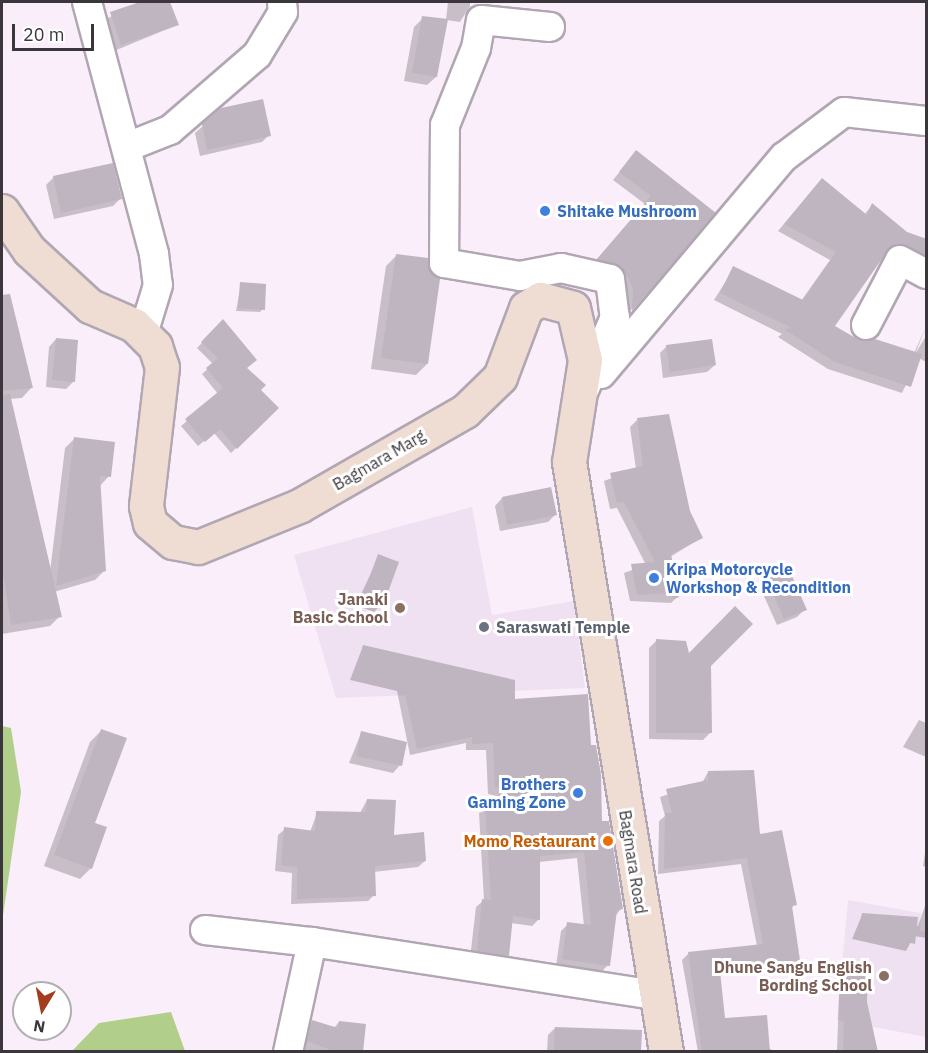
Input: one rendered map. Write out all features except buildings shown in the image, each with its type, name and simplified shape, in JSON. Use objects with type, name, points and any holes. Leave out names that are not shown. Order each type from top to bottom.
[{"type":"main road","name":"Bagmara Marg","points":[[2,211],[29,250],[90,306],[143,334],[155,346],[162,367],[146,492],[150,523],[173,542],[198,547],[299,506],[465,411],[500,377],[526,308],[540,299],[573,308],[582,329],[580,398],[569,462],[603,672]]},
{"type":"main road","name":"Bagmara Road","points":[[603,672],[653,995],[666,1052]]},
{"type":"street","points":[[87,2],[127,147],[158,285],[143,334]]},
{"type":"street","points":[[127,147],[170,130],[257,55],[283,12],[282,2]]},
{"type":"street","points":[[550,27],[481,20],[476,48],[444,125],[444,263],[520,276],[561,268],[610,279],[615,317],[580,398]]},
{"type":"street","points":[[580,398],[784,157],[844,112],[927,121]]},
{"type":"street","points":[[866,325],[900,260],[927,274]]},
{"type":"street","points":[[206,930],[312,942],[653,995]]},
{"type":"street","points":[[288,1052],[312,942]]},
{"type":"shaded area","name":"Janaki Basic School","points":[[472,507],[492,615],[574,601],[585,688],[336,698],[294,555]]},
{"type":"shaded area","name":"Dhune Sangu English Bording School","points":[[848,900],[921,913],[920,931],[926,932],[926,1037],[837,1020]]},
{"type":"green space","points":[[2,726],[11,728],[21,792],[2,922]]},
{"type":"green space","points":[[171,1012],[185,1051],[72,1051],[99,1023]]},
{"type":"place","name":"Shitake Mushroom","points":[[545,211]]},
{"type":"place","name":"Kripa Motorcycle Workshop & Recondition","points":[[654,578]]},
{"type":"place","name":"Janaki Basic School","points":[[400,608]]},
{"type":"place","name":"Saraswati Temple","points":[[484,627]]},
{"type":"place","name":"Brothers Gaming Zone","points":[[578,793]]},
{"type":"place","name":"Momo Restaurant","points":[[608,841]]},
{"type":"place","name":"Dhune Sangu English Bording School","points":[[884,976]]}]
